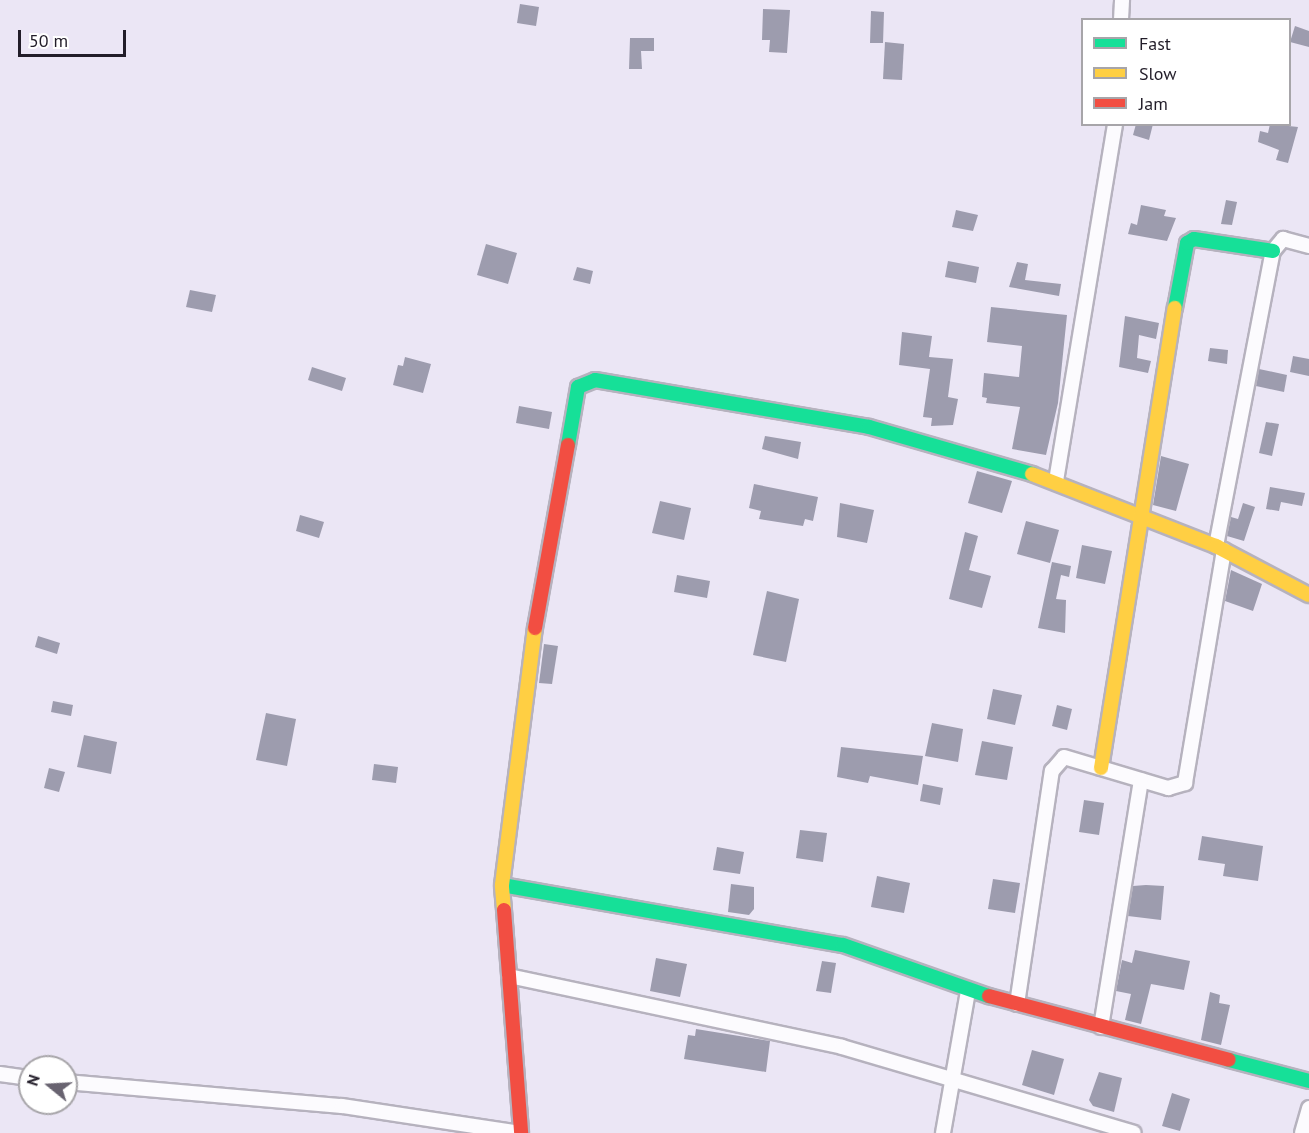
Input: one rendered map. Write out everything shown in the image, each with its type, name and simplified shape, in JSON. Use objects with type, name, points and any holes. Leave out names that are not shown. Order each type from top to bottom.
[{"type":"street","points":[[1121,18],[1122,0]]},
{"type":"street","points":[[1056,481],[1115,126]]},
{"type":"street","points":[[1101,768],[1139,513],[1187,243],[1194,239],[1273,251]]},
{"type":"street","points":[[1017,1004],[1052,771],[1064,757],[1141,780],[1178,788],[1190,775],[1220,548],[1273,251],[1283,239],[1309,246]]},
{"type":"street","points":[[78,1083],[342,1106],[520,1133],[502,885],[532,643],[578,387],[595,380],[869,427],[1056,481],[1220,548],[1309,595]]},
{"type":"street","points":[[1101,1028],[1141,780]]},
{"type":"street","points":[[502,885],[843,945],[968,990],[1101,1028],[1309,1082]]},
{"type":"street","points":[[509,976],[842,1047],[953,1076],[1134,1133]]},
{"type":"street","points":[[943,1133],[968,990]]},
{"type":"street","points":[[0,1074],[18,1076]]},
{"type":"street","points":[[1302,1133],[1309,1108]]},
{"type":"building","points":[[520,4],[539,7],[536,26],[517,23]]},
{"type":"building","points":[[763,9],[790,10],[787,53],[769,52],[770,40],[762,40]]},
{"type":"building","points":[[871,11],[884,12],[883,43],[870,43]]},
{"type":"building","points":[[1295,26],[1309,31],[1309,47],[1291,42]]},
{"type":"building","points":[[630,38],[654,38],[654,51],[641,51],[642,69],[629,69]]},
{"type":"building","points":[[885,42],[904,44],[902,80],[883,79]]},
{"type":"building","points":[[1135,126],[1152,126],[1149,140],[1133,135]]},
{"type":"building","points":[[1270,126],[1298,127],[1288,163],[1276,160],[1279,150],[1258,142],[1260,131],[1268,133]]},
{"type":"building","points":[[1226,200],[1237,202],[1232,225],[1221,224]]},
{"type":"building","points":[[1141,205],[1166,210],[1164,216],[1176,218],[1167,241],[1128,234],[1131,223],[1137,225]]},
{"type":"building","points":[[956,210],[978,215],[973,231],[952,227]]},
{"type":"building","points":[[486,244],[517,253],[508,284],[477,275]]},
{"type":"building","points":[[948,261],[979,267],[976,283],[945,277]]},
{"type":"building","points":[[1017,262],[1028,264],[1025,280],[1061,284],[1059,296],[1009,287]]},
{"type":"building","points":[[577,267],[593,271],[590,284],[573,280]]},
{"type":"building","points":[[190,290],[216,295],[212,312],[186,307]]},
{"type":"building","points":[[991,307],[1067,315],[1058,403],[1046,455],[1012,449],[1020,407],[986,403],[987,398],[982,397],[984,373],[1019,377],[1022,346],[987,342]]},
{"type":"building","points":[[1125,316],[1159,323],[1156,339],[1139,335],[1137,358],[1151,361],[1148,373],[1119,367]]},
{"type":"building","points":[[902,332],[932,336],[929,357],[953,359],[948,397],[958,399],[953,425],[931,426],[932,418],[923,417],[930,369],[899,365]]},
{"type":"building","points":[[1210,348],[1228,350],[1227,364],[1208,361]]},
{"type":"building","points":[[1293,356],[1309,359],[1309,376],[1290,372]]},
{"type":"building","points":[[405,357],[431,364],[423,393],[393,385],[398,365],[403,366]]},
{"type":"building","points":[[312,367],[346,378],[342,391],[308,380]]},
{"type":"building","points":[[1259,369],[1287,375],[1284,392],[1256,386]]},
{"type":"building","points":[[519,406],[552,412],[549,429],[516,423]]},
{"type":"building","points":[[1266,422],[1279,424],[1272,456],[1259,453]]},
{"type":"building","points":[[765,436],[801,442],[798,459],[762,449]]},
{"type":"building","points":[[1161,456],[1189,464],[1176,511],[1153,505]]},
{"type":"building","points":[[977,471],[1012,481],[1002,513],[968,503]]},
{"type":"building","points":[[754,484],[818,497],[813,521],[805,519],[803,526],[759,519],[761,511],[749,508]]},
{"type":"building","points":[[1270,487],[1305,493],[1302,506],[1281,502],[1279,511],[1266,509]]},
{"type":"building","points":[[660,501],[691,508],[684,540],[652,533]]},
{"type":"building","points":[[840,503],[874,510],[867,543],[837,537]]},
{"type":"building","points":[[1243,503],[1255,507],[1244,541],[1227,536],[1231,517],[1238,519]]},
{"type":"building","points":[[300,515],[324,522],[319,538],[296,531]]},
{"type":"building","points":[[1026,521],[1059,530],[1050,563],[1017,554]]},
{"type":"building","points":[[965,532],[978,536],[969,570],[991,576],[982,608],[949,599]]},
{"type":"building","points":[[1082,545],[1112,551],[1105,584],[1076,578]]},
{"type":"building","points":[[1052,562],[1071,566],[1069,577],[1061,575],[1056,599],[1066,600],[1065,633],[1038,628]]},
{"type":"building","points":[[1231,570],[1262,584],[1253,611],[1225,601]]},
{"type":"building","points":[[677,575],[710,581],[707,598],[674,592]]},
{"type":"building","points":[[767,591],[799,599],[786,662],[753,655]]},
{"type":"building","points":[[38,636],[60,643],[57,654],[35,647]]},
{"type":"building","points":[[544,644],[558,646],[552,684],[539,683]]},
{"type":"building","points":[[993,689],[1022,695],[1015,725],[987,719]]},
{"type":"building","points":[[53,701],[73,705],[71,716],[51,712]]},
{"type":"building","points":[[1057,705],[1072,709],[1067,730],[1052,726]]},
{"type":"building","points":[[266,713],[296,719],[287,766],[256,760]]},
{"type":"building","points":[[932,723],[963,729],[958,762],[925,756]]},
{"type":"building","points":[[84,735],[117,742],[111,774],[77,767]]},
{"type":"building","points":[[982,741],[1013,747],[1007,780],[975,775]]},
{"type":"building","points":[[841,747],[923,756],[918,785],[870,776],[868,783],[837,777]]},
{"type":"building","points":[[374,764],[398,767],[396,783],[372,780]]},
{"type":"building","points":[[49,768],[65,772],[59,792],[44,788]]},
{"type":"building","points":[[923,784],[943,788],[940,805],[920,801]]},
{"type":"building","points":[[1084,800],[1104,803],[1099,835],[1079,832]]},
{"type":"building","points":[[800,830],[827,833],[823,862],[796,858]]},
{"type":"building","points":[[1202,836],[1263,846],[1258,881],[1223,876],[1225,864],[1198,860]]},
{"type":"building","points":[[717,847],[744,852],[740,874],[713,870]]},
{"type":"building","points":[[877,876],[910,883],[904,913],[871,907]]},
{"type":"building","points":[[993,879],[1020,883],[1015,913],[988,909]]},
{"type":"building","points":[[731,884],[754,887],[754,909],[749,915],[728,912]]},
{"type":"building","points":[[1133,886],[1164,886],[1161,920],[1128,916]]},
{"type":"building","points":[[1135,950],[1190,961],[1184,990],[1151,984],[1141,1024],[1125,1020],[1131,994],[1116,991],[1122,960],[1132,963]]},
{"type":"building","points":[[656,958],[687,964],[680,997],[650,991]]},
{"type":"building","points":[[822,961],[836,963],[831,993],[816,991]]},
{"type":"building","points":[[1210,992],[1220,995],[1219,1003],[1230,1005],[1221,1045],[1201,1040]]},
{"type":"building","points":[[696,1029],[770,1041],[766,1072],[684,1059],[688,1035],[695,1036]]},
{"type":"building","points":[[1032,1050],[1064,1059],[1054,1095],[1022,1085]]},
{"type":"building","points":[[1099,1072],[1122,1078],[1114,1112],[1093,1106],[1089,1100]]},
{"type":"building","points":[[1172,1093],[1190,1099],[1180,1131],[1162,1126]]},
{"type":"traffic: fast","points":[[1175,308],[1187,243],[1194,239],[1273,251]]},
{"type":"traffic: fast","points":[[568,445],[578,387],[595,380],[869,427],[1032,474]]},
{"type":"traffic: fast","points":[[502,885],[843,945],[989,996]]},
{"type":"traffic: fast","points":[[1229,1060],[1309,1081]]},
{"type":"traffic: slow","points":[[1101,768],[1175,308]]},
{"type":"traffic: slow","points":[[1032,474],[1216,546],[1309,595]]},
{"type":"traffic: slow","points":[[504,910],[502,885],[535,628]]},
{"type":"traffic: jam","points":[[535,628],[568,445]]},
{"type":"traffic: jam","points":[[504,910],[521,1133]]},
{"type":"traffic: jam","points":[[989,996],[1229,1060]]}]
